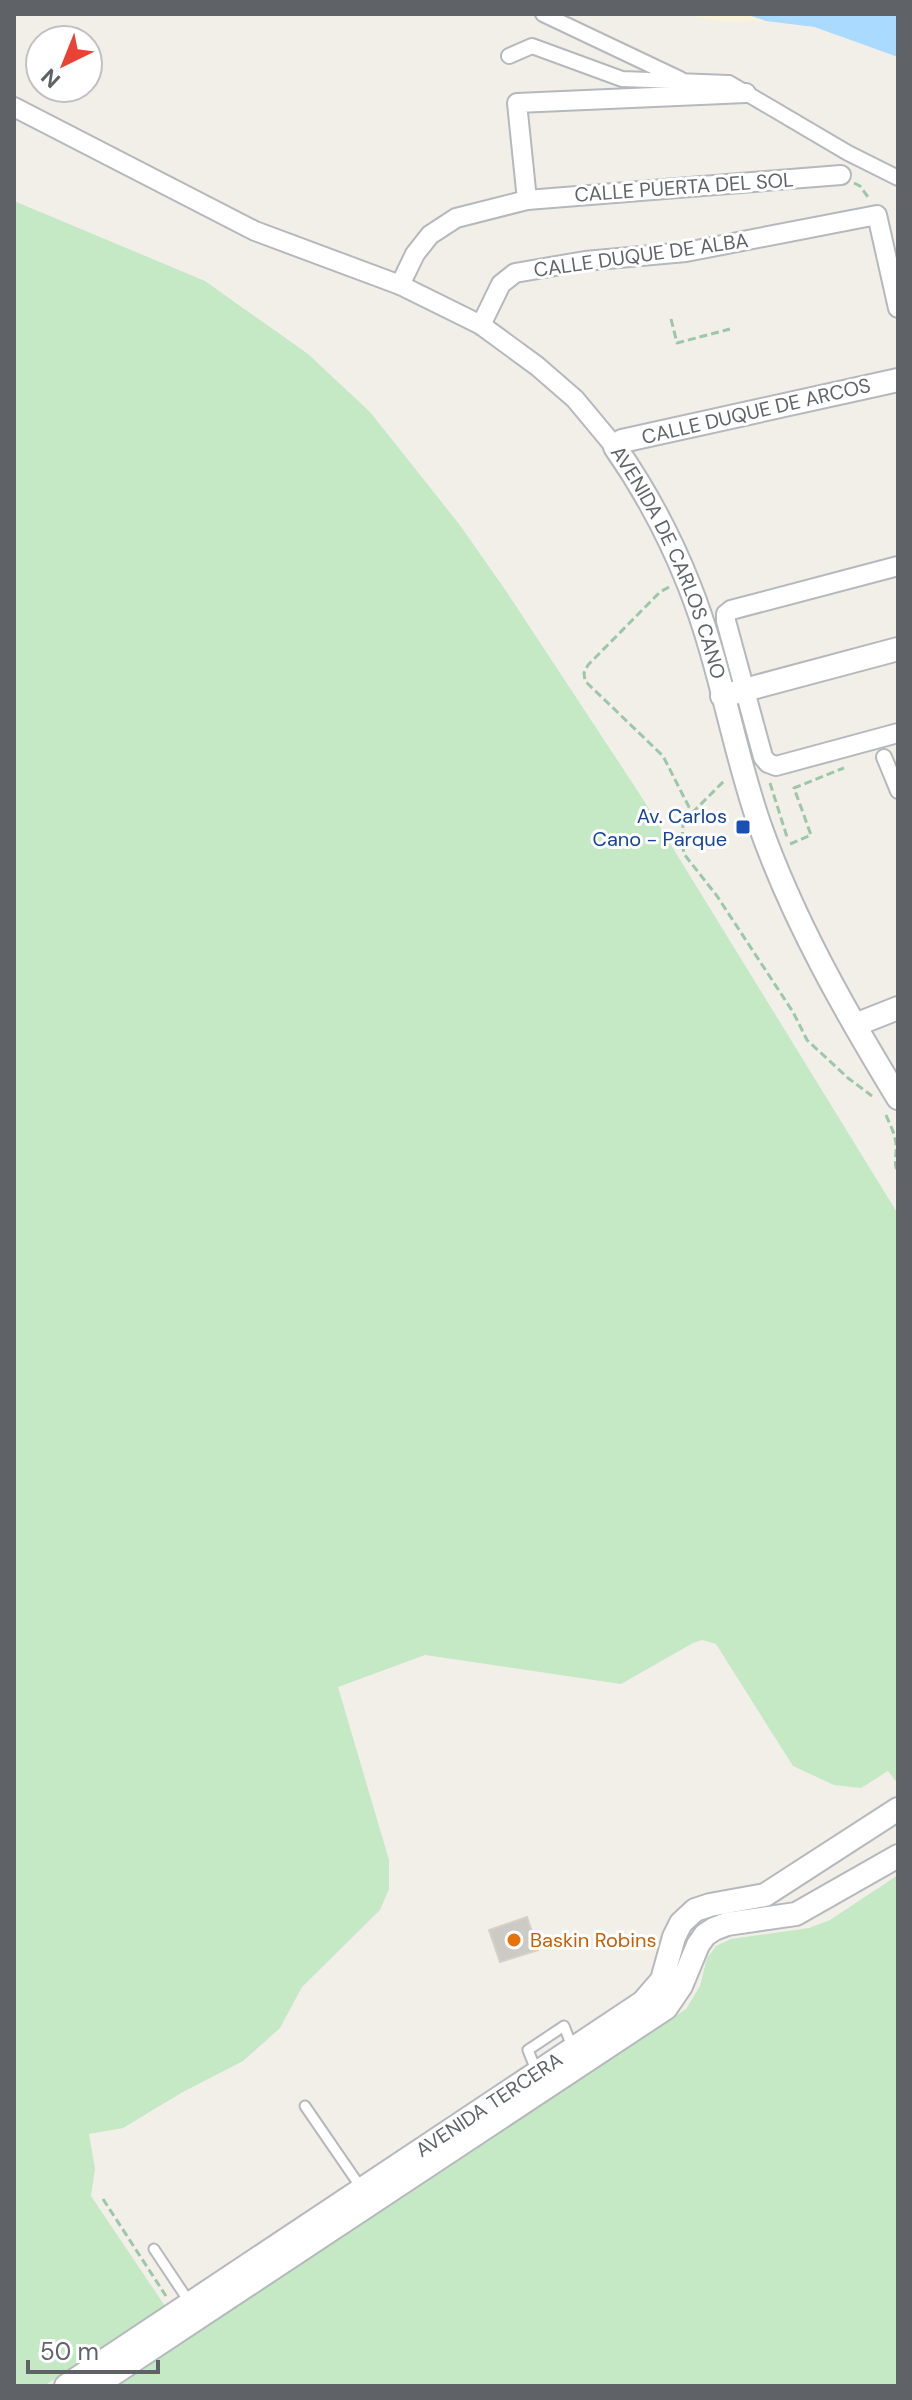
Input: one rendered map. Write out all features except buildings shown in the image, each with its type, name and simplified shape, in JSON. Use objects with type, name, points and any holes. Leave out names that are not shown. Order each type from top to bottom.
[{"type":"street","points":[[543,14],[685,82]]},
{"type":"street","points":[[509,56],[532,46],[622,79],[729,83],[848,153],[898,178]]},
{"type":"street","points":[[527,200],[517,103],[746,93]]},
{"type":"street","name":"AVENIDA DE CARLOS CANO","points":[[14,107],[255,231],[400,285],[481,325],[537,366],[575,399],[600,427],[636,477],[690,587],[746,785],[776,868],[793,909],[855,1025],[888,1106]]},
{"type":"street","name":"CALLE PUERTA DEL SOL","points":[[400,285],[415,254],[430,235],[443,226],[456,218],[527,200],[841,175]]},
{"type":"street","points":[[877,215],[898,308]]},
{"type":"street","name":"CALLE DUQUE DE ALBA","points":[[481,325],[501,284],[515,273],[585,261],[686,252],[877,215]]},
{"type":"street","name":"CALLE DUQUE DE ARCOS","points":[[615,447],[622,441],[898,380]]},
{"type":"street","name":"AVENIDA DE CARLOS CANO","points":[[768,763],[763,757],[726,614],[731,610],[898,566]]},
{"type":"street","points":[[722,696],[898,649]]},
{"type":"street","points":[[768,763],[776,766],[898,733]]},
{"type":"street","points":[[884,757],[898,791]]},
{"type":"street","points":[[855,1025],[898,1008]]},
{"type":"street","name":"AVENIDA TERCERA","points":[[574,2059],[655,1990],[662,1980],[681,1923],[695,1910],[765,1895],[891,1814]]},
{"type":"street","name":"AVENIDA TERCERA","points":[[66,2386],[362,2190],[574,2059],[666,2008],[681,1986],[698,1945],[714,1929],[727,1924],[796,1914],[898,1856]]},
{"type":"street","name":"AVENIDA TERCERA","points":[[95,2386],[542,2079]]},
{"type":"lane","points":[[542,2079],[528,2050],[564,2026],[574,2059]]},
{"type":"lane","points":[[305,2106],[362,2190]]},
{"type":"lane","points":[[154,2249],[183,2308]]},
{"type":"path","points":[[841,175],[860,186],[877,215]]},
{"type":"path","points":[[671,319],[677,343],[730,329]]},
{"type":"path","points":[[674,584],[660,592],[588,665],[584,673],[585,681],[663,756],[692,813]]},
{"type":"path","points":[[768,763],[766,769],[789,844],[811,835],[794,788],[846,767]]},
{"type":"path","points":[[732,772],[683,825],[684,854],[717,896],[793,1012],[807,1040],[848,1078],[888,1106],[898,1172]]},
{"type":"path","points":[[103,2199],[183,2308]]},
{"type":"green space","points":[[14,201],[205,281],[308,354],[370,412],[459,524],[639,793],[898,1214],[898,1784],[888,1771],[861,1788],[834,1785],[793,1766],[716,1644],[702,1640],[621,1684],[425,1655],[338,1687],[389,1860],[389,1889],[380,1910],[302,1987],[280,2028],[243,2061],[123,2128],[89,2134],[95,2169],[91,2196],[165,2306],[44,2386],[14,2386]]},
{"type":"green space","points":[[898,1875],[898,2386],[118,2386],[686,2009],[700,1986],[707,1958],[716,1946],[731,1939],[809,1928],[830,1920]]},
{"type":"sand","points":[[679,14],[745,14],[766,21],[720,21]]},
{"type":"water","points":[[745,14],[898,14],[898,57],[814,27],[766,21]]},
{"type":"pier","points":[[754,21],[814,27],[869,47],[891,59],[813,30]]},
{"type":"place","name":"Av. Carlos Cano - Parque","points":[[743,827]]},
{"type":"place","name":"Baskin Robins","points":[[514,1940]]}]
